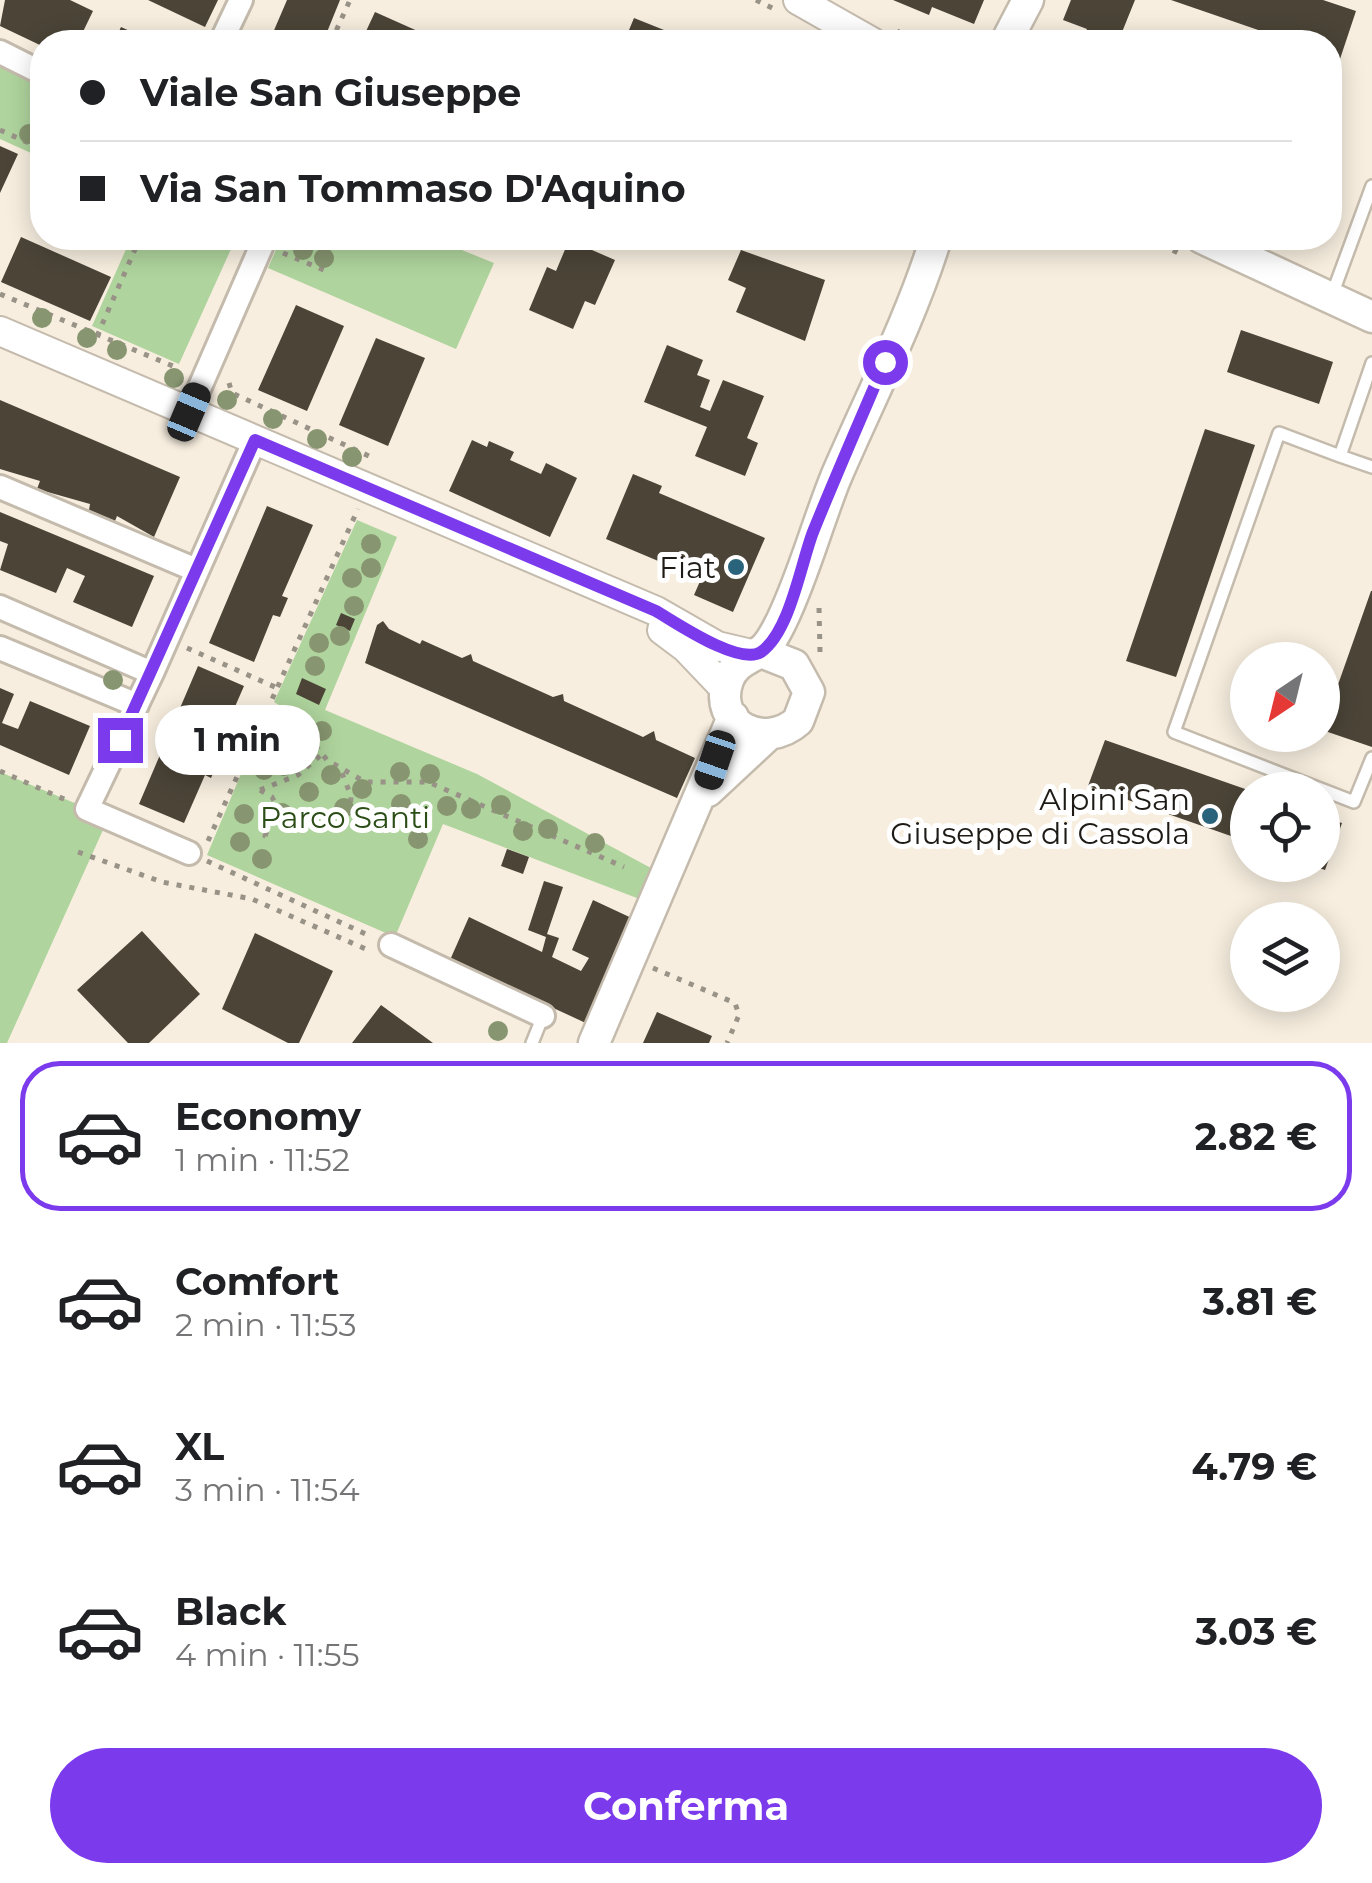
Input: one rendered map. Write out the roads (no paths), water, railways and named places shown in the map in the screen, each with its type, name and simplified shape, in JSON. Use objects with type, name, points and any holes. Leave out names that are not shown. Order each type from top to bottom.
[{"type":"main road","points":[[1013,30],[1032,0]]},
{"type":"main road","points":[[1032,0],[1033,30]]},
{"type":"main road","points":[[594,1043],[702,797],[739,663],[756,653],[777,630],[796,589],[812,536],[932,250]]},
{"type":"main road","points":[[1228,250],[1372,316]]},
{"type":"main road","points":[[702,797],[766,737],[790,728],[808,701],[806,681],[794,664],[796,589]]},
{"type":"main road","points":[[756,653],[794,664]]},
{"type":"main road","points":[[730,704],[750,733],[766,737]]},
{"type":"street","points":[[227,30],[242,0]]},
{"type":"street","points":[[798,0],[851,30]]},
{"type":"street","points":[[0,52],[30,66]]},
{"type":"street","points":[[189,412],[267,250]]},
{"type":"street","points":[[0,331],[656,611],[717,646],[756,653]]},
{"type":"street","points":[[189,853],[87,809],[138,706],[255,440]]},
{"type":"street","points":[[0,487],[196,570]]},
{"type":"street","points":[[612,595],[686,648],[730,704]]},
{"type":"street","points":[[0,607],[152,673]]},
{"type":"street","points":[[0,648],[138,706]]},
{"type":"street","points":[[382,949],[543,1016]]},
{"type":"lane","points":[[1330,298],[1372,186]]},
{"type":"lane","points":[[1340,456],[1372,363]]},
{"type":"lane","points":[[1372,467],[1279,433],[1174,732],[1354,802],[1372,758]]},
{"type":"lane","points":[[532,1043],[543,1016]]},
{"type":"place","name":"Fiat","points":[[736,567]]},
{"type":"place","name":"Alpini San Giuseppe di Cassola","points":[[1210,816]]},
{"type":"park label","name":"Parco Santi","points":[[345,817]]}]
